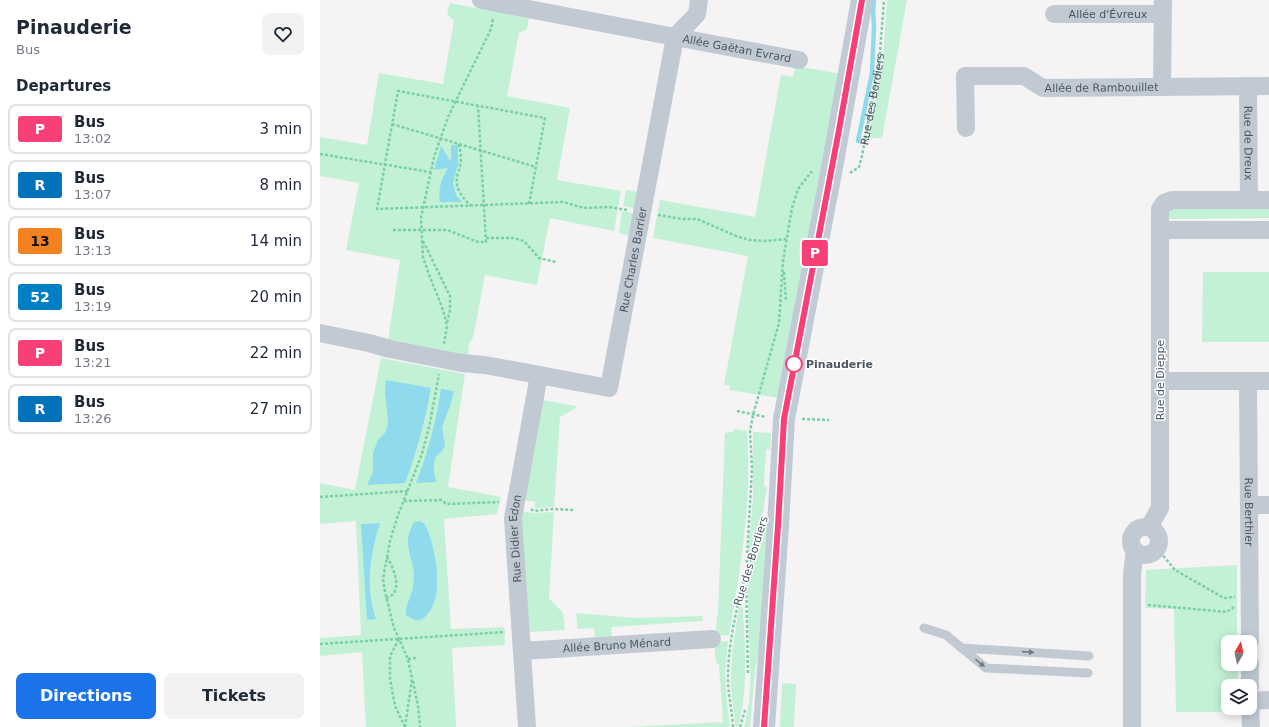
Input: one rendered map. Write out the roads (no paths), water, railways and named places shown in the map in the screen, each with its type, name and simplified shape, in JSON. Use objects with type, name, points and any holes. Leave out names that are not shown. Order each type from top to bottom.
[{"type":"street","points":[[481,0],[675,37],[697,14],[699,0]]},
{"type":"street","name":"Rue des Bordiers","points":[[764,727],[784,419],[862,0]]},
{"type":"street","points":[[1162,87],[1163,7]]},
{"type":"street","name":"Allée d'Évreux","points":[[1054,14],[1163,7]]},
{"type":"street","name":"Allée Gaëtan Evrard","points":[[675,37],[799,60]]},
{"type":"street","name":"Rue Charles Barrier","points":[[320,333],[462,363],[485,365],[609,388],[675,37]]},
{"type":"street","name":"Allée de Rambouillet","points":[[966,128],[965,76],[1024,76],[1043,88],[1269,86]]},
{"type":"street","name":"Rue de Dreux","points":[[1248,86],[1250,200]]},
{"type":"street","name":"Rue de Dieppe","points":[[1149,528],[1160,508],[1160,209],[1164,203],[1172,200],[1269,200]]},
{"type":"street","points":[[1160,230],[1269,230]]},
{"type":"street","name":"Rue Didier Edon","points":[[527,727],[513,518],[539,375]]},
{"type":"street","points":[[1160,381],[1269,381]]},
{"type":"street","name":"Rue Berthier","points":[[1248,381],[1250,635]]},
{"type":"street","points":[[1249,506],[1269,505]]},
{"type":"street","points":[[1132,727],[1132,575],[1135,550],[1132,542],[1134,533],[1141,528],[1149,528],[1156,532],[1159,544],[1154,551],[1147,554],[1138,553],[1135,550]]},
{"type":"street","name":"Allée Bruno Ménard","points":[[522,652],[712,639]]},
{"type":"street","points":[[1257,701],[1269,700]]},
{"type":"street","points":[[1250,715],[1250,727]]},
{"type":"lane","points":[[924,628],[946,635],[986,668],[1088,673]]},
{"type":"lane","points":[[961,648],[1089,656]]},
{"type":"water","points":[[451,145],[458,145],[458,165],[453,183],[456,195],[462,202],[440,202],[439,193],[448,168],[434,170],[441,146],[451,162]]},
{"type":"water","points":[[386,380],[431,388],[420,436],[405,483],[367,485],[373,472],[373,453],[378,440],[385,433],[387,428],[388,421],[385,393]]},
{"type":"water","points":[[441,389],[454,391],[442,427],[445,446],[436,456],[434,463],[436,482],[416,483],[431,437]]},
{"type":"water","points":[[419,521],[424,523],[432,544],[437,572],[437,585],[435,598],[431,609],[423,619],[418,620],[408,617],[406,612],[414,579],[408,538],[414,522]]},
{"type":"water","points":[[380,523],[371,559],[370,571],[371,595],[376,619],[367,620],[361,524]]},
{"type":"waterway","points":[[858,141],[872,73],[874,0]]},
{"type":"place","name":"Pinauderie","points":[[794,364]]}]
